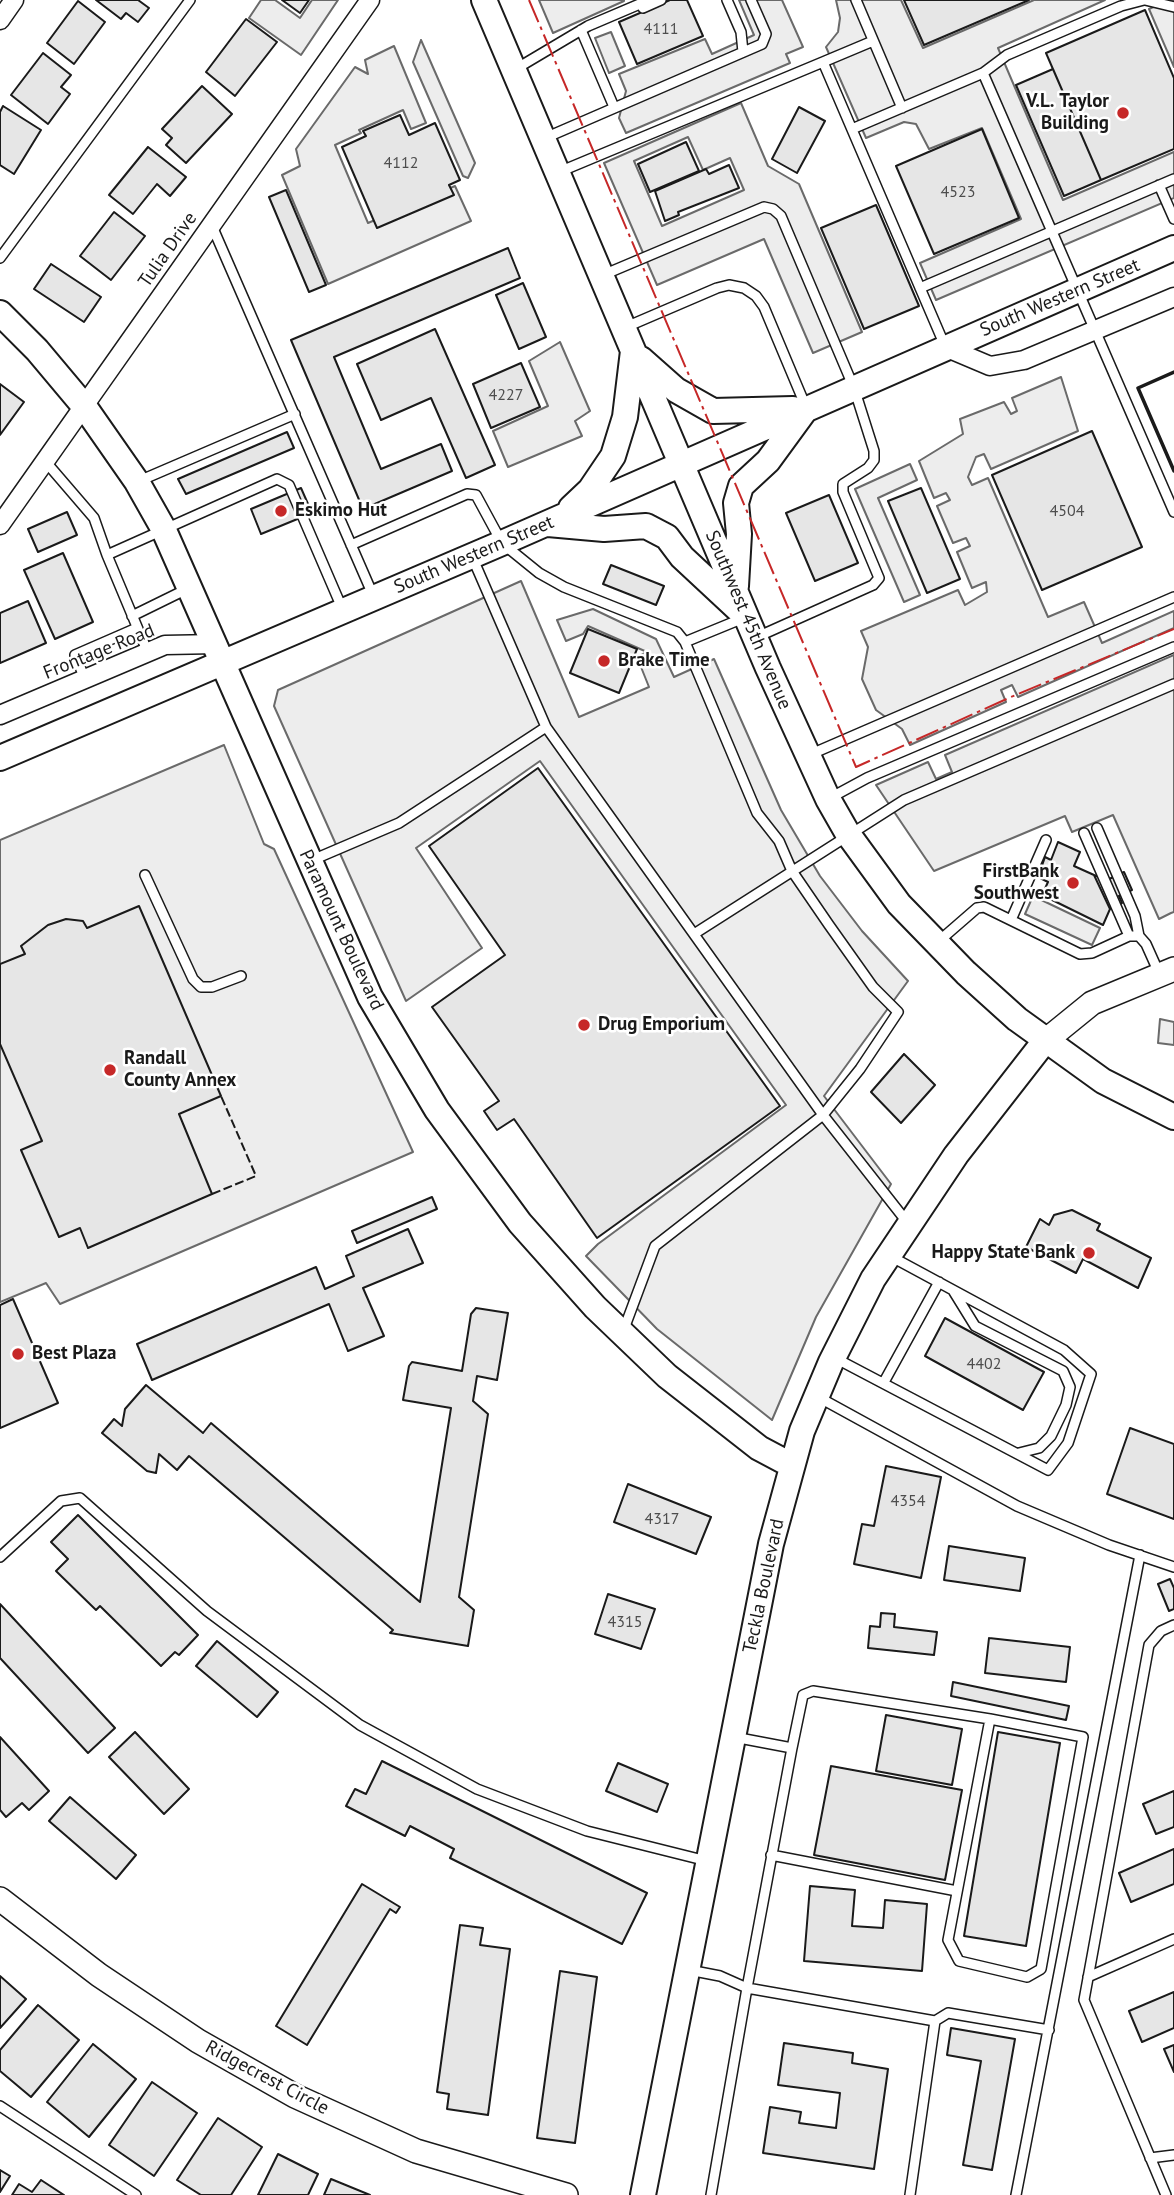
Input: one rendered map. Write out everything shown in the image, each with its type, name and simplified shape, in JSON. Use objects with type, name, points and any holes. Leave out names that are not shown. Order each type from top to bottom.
[{"type":"main road","name":"Southwest 45th Avenue","points":[[484,0],[736,593],[808,756],[848,834],[899,904],[966,973],[1044,1042],[1104,1081],[1174,1117]]},
{"type":"main road","name":"South Western Street","points":[[0,758],[221,653],[343,610],[472,557],[1174,248]]},
{"type":"main road","name":"Paramount Boulevard","points":[[0,313],[37,350],[84,406],[137,482],[163,528],[221,653],[370,997],[437,1110],[520,1223],[622,1334],[714,1414],[759,1448],[791,1465]]},
{"type":"main road","points":[[628,340],[676,390],[713,411],[807,408]]},
{"type":"main road","points":[[553,521],[590,490],[613,456],[625,417],[628,340]]},
{"type":"main road","points":[[736,593],[739,534],[736,503],[741,486],[768,461],[807,408]]},
{"type":"main road","points":[[553,521],[604,529],[646,526],[667,537],[751,627]]},
{"type":"main road","name":"Teckla Boulevard","points":[[643,2195],[771,1544],[791,1465],[850,1320],[888,1255],[1017,1074],[1044,1042]]},
{"type":"street","points":[[0,20],[14,0]]},
{"type":"street","name":"Tulia Drive","points":[[0,525],[370,0]]},
{"type":"street","name":"South Western Street","points":[[946,347],[990,366],[1024,360],[1174,298]]},
{"type":"street","name":"Frontage Road","points":[[0,715],[165,645],[221,653]]},
{"type":"street","points":[[1044,1042],[1092,1003],[1167,972]]},
{"type":"street","name":"Ridgecrest Circle","points":[[0,1899],[99,1975],[198,2041],[295,2096],[416,2151],[566,2195]]},
{"type":"lane","points":[[0,258],[190,0]]},
{"type":"lane","points":[[514,70],[581,30],[649,0]]},
{"type":"lane","points":[[603,20],[615,20],[661,0]]},
{"type":"lane","points":[[727,0],[744,43],[743,52]]},
{"type":"lane","points":[[543,139],[762,44],[766,34],[751,0]]},
{"type":"lane","points":[[856,0],[902,108]]},
{"type":"lane","points":[[852,129],[983,73],[1007,55],[1121,6],[1144,0],[1174,7]]},
{"type":"lane","points":[[581,30],[614,107]]},
{"type":"lane","points":[[558,173],[873,41]]},
{"type":"lane","points":[[823,62],[946,347]]},
{"type":"lane","points":[[983,73],[1174,512]]},
{"type":"lane","points":[[920,288],[1174,179]]},
{"type":"lane","points":[[1159,186],[1174,219]]},
{"type":"lane","points":[[601,276],[764,207],[773,209],[781,216],[868,429],[874,460],[868,468],[843,484],[843,492],[879,578],[873,585],[751,627],[685,642]]},
{"type":"lane","points":[[212,225],[373,597]]},
{"type":"lane","points":[[628,340],[717,288],[729,285],[744,288],[756,296],[764,307],[807,408]]},
{"type":"lane","points":[[137,482],[295,414]]},
{"type":"lane","points":[[46,461],[94,518],[148,653]]},
{"type":"lane","points":[[107,555],[277,479],[284,479],[343,610]]},
{"type":"lane","points":[[351,545],[467,494],[476,495],[502,544],[539,573],[564,587],[677,632],[685,642],[757,813],[783,848],[792,871],[873,987],[898,1012],[860,1069],[822,1115],[655,1246],[622,1334]]},
{"type":"lane","points":[[472,557],[546,727],[822,1115],[908,1224]]},
{"type":"lane","points":[[132,616],[191,587]]},
{"type":"lane","points":[[808,756],[1174,597]]},
{"type":"lane","points":[[85,679],[75,655],[137,628]]},
{"type":"lane","points":[[828,799],[867,778],[1174,647]]},
{"type":"lane","points":[[694,934],[904,800],[1174,684]]},
{"type":"lane","points":[[309,861],[399,823],[546,727]]},
{"type":"lane","points":[[1097,828],[1135,916],[1134,936]]},
{"type":"lane","points":[[1084,833],[1134,936],[1146,944],[1167,972]]},
{"type":"lane","points":[[1011,920],[1045,840]]},
{"type":"lane","points":[[145,875],[193,979],[201,987],[212,988],[241,976]]},
{"type":"lane","points":[[937,943],[977,908],[984,907],[1080,954],[1092,954],[1134,936]]},
{"type":"lane","points":[[833,1357],[1048,1470],[1068,1443],[1091,1374],[1064,1350],[888,1255]]},
{"type":"lane","points":[[884,1382],[939,1282]]},
{"type":"lane","points":[[952,1290],[975,1326],[1063,1371],[1070,1387],[1066,1405],[1051,1436],[1039,1448],[1019,1453]]},
{"type":"lane","points":[[817,1396],[1017,1507],[1174,1567]]},
{"type":"lane","points":[[0,1557],[61,1501],[80,1497],[206,1611],[360,1725],[477,1788],[587,1831],[709,1861]]},
{"type":"lane","points":[[1016,2195],[1140,1555]]},
{"type":"lane","points":[[1166,2195],[1084,2000],[1149,1645],[1161,1631],[1174,1625]]},
{"type":"lane","points":[[711,2195],[771,1855],[803,1695],[813,1691],[990,1719],[1083,1737],[1041,1969],[1027,1977],[959,1961],[948,1940],[990,1719]]},
{"type":"lane","points":[[733,1737],[792,1748]]},
{"type":"lane","points":[[771,1855],[957,1891]]},
{"type":"lane","points":[[1088,1977],[1174,1940]]},
{"type":"lane","points":[[688,1969],[720,1976],[747,1988],[935,2021],[948,2012],[1049,2030]]},
{"type":"lane","points":[[910,2195],[935,2021]]},
{"type":"lane","points":[[0,2106],[136,2195]]},
{"type":"lane","points":[[1150,2158],[1174,2155]]},
{"type":"shaded area","points":[[261,0],[275,0],[300,18],[312,0],[338,0],[301,55],[249,18]]},
{"type":"shaded area","points":[[539,0],[624,0],[624,1],[553,33]]},
{"type":"shaded area","points":[[739,0],[782,0],[803,47],[786,54],[790,63],[626,133],[619,118],[626,91],[619,74],[705,39],[712,54],[754,35]]},
{"type":"shaded area","points":[[836,0],[901,0],[923,48],[1034,0],[1105,0],[998,48],[1063,200],[1174,152],[1174,198],[936,300],[920,263],[1021,219],[982,128],[929,149],[916,124],[904,122],[866,138],[826,47],[838,32],[840,18]]},
{"type":"shaded area","points":[[1174,0],[1174,67],[1149,9]]},
{"type":"shaded area","points":[[611,32],[625,66],[609,73],[595,38]]},
{"type":"shaded area","points":[[421,40],[475,163],[468,178],[463,176],[413,62]]},
{"type":"shaded area","points":[[394,46],[426,123],[411,129],[403,110],[359,130],[361,133],[335,145],[368,223],[455,186],[471,221],[328,284],[282,175],[300,166],[296,149],[355,67],[368,74],[365,60]]},
{"type":"shaded area","points":[[741,103],[768,166],[799,184],[862,332],[813,353],[764,239],[657,285],[604,163]],"holes":[[[688,137],[703,170],[730,158],[744,190],[662,226],[634,161]]]},
{"type":"shaded area","points":[[560,342],[590,411],[575,421],[582,436],[508,467],[493,431],[548,406],[529,361]]},
{"type":"shaded area","points":[[1061,377],[1078,431],[991,469],[984,454],[976,457],[968,477],[972,485],[988,478],[1048,617],[1084,602],[1102,643],[1174,611],[1174,628],[1018,697],[1012,685],[1001,690],[1006,702],[910,745],[902,729],[876,710],[862,679],[868,647],[861,631],[958,590],[965,605],[987,592],[986,582],[972,588],[957,552],[970,546],[966,538],[953,543],[937,506],[950,500],[946,493],[934,498],[919,461],[963,434],[960,419],[1004,402],[1011,414],[1017,411],[1012,398]]},
{"type":"shaded area","points":[[910,464],[917,480],[878,498],[920,595],[904,602],[855,489]]},
{"type":"shaded area","points":[[521,581],[579,717],[649,687],[637,657],[647,652],[588,626],[583,634],[566,641],[557,620],[593,609],[656,639],[674,677],[714,659],[781,810],[820,876],[862,931],[908,981],[824,1096],[891,1184],[816,1317],[772,1420],[657,1329],[586,1256],[598,1244],[786,1105],[540,761],[416,848],[482,948],[406,1001],[274,706],[278,690]]},
{"type":"shaded area","points":[[1174,655],[1174,912],[1159,919],[1113,815],[1072,832],[1065,816],[934,871],[876,785],[928,762],[936,779],[952,772],[945,755]]},
{"type":"shaded area","points":[[224,745],[264,844],[274,849],[413,1152],[60,1304],[46,1283],[0,1302],[0,840]]},
{"type":"shaded area","points":[[1033,896],[1100,928],[1092,945],[1025,914]]},
{"type":"shaded area","points":[[1160,1019],[1174,1022],[1174,1045],[1158,1043]]},
{"type":"building","points":[[96,0],[138,0],[149,8],[138,22],[126,13],[121,19]]},
{"type":"building","points":[[282,0],[309,0],[300,13]]},
{"type":"building","points":[[670,0],[687,0],[703,36],[637,64],[619,22]]},
{"type":"building","points":[[904,0],[1029,0],[924,45]]},
{"type":"building","points":[[78,1],[105,22],[74,64],[47,43]]},
{"type":"building","name":"V.L. Taylor Building","points":[[1145,10],[1174,78],[1174,149],[1101,180],[1046,53]]},
{"type":"building","points":[[246,19],[277,42],[235,96],[206,72]]},
{"type":"building","points":[[43,53],[71,75],[61,87],[70,94],[48,124],[11,95]]},
{"type":"building","points":[[1053,69],[1101,180],[1064,196],[1016,85]]},
{"type":"building","points":[[202,86],[232,114],[186,163],[166,145],[172,138],[162,129]]},
{"type":"building","points":[[3,106],[41,130],[14,174],[0,165],[0,112]]},
{"type":"building","points":[[799,107],[825,121],[797,173],[772,159]]},
{"type":"building","points":[[400,115],[409,135],[435,123],[460,180],[449,185],[454,195],[377,228],[342,147],[366,136],[363,131]]},
{"type":"building","points":[[982,129],[1019,218],[934,254],[896,166]]},
{"type":"building","points":[[686,142],[699,171],[650,192],[638,164]]},
{"type":"building","points":[[148,147],[186,177],[170,196],[157,184],[133,214],[109,195]]},
{"type":"building","points":[[729,165],[739,188],[678,212],[679,215],[665,221],[655,191],[706,169],[709,174]]},
{"type":"building","points":[[286,190],[326,285],[309,292],[269,197]]},
{"type":"building","points":[[876,205],[919,306],[864,329],[821,228]]},
{"type":"building","points":[[114,212],[145,236],[111,280],[80,256]]},
{"type":"building","points":[[508,248],[520,278],[334,357],[381,469],[441,444],[452,471],[363,509],[291,340]]},
{"type":"building","points":[[51,264],[101,297],[84,322],[34,289]]},
{"type":"building","points":[[523,283],[546,337],[519,349],[496,295]]},
{"type":"building","points":[[435,329],[495,465],[466,478],[431,398],[381,420],[357,364]]},
{"type":"building","points":[[521,363],[540,407],[491,428],[473,384]]},
{"type":"building","points":[[0,384],[24,402],[0,435]]},
{"type":"building","points":[[1092,431],[1142,547],[1042,590],[992,475]]},
{"type":"building","points":[[287,432],[294,448],[186,494],[178,479]]},
{"type":"building","name":"Eskimo Hut","points":[[301,488],[312,513],[261,534],[251,509]]},
{"type":"building","points":[[921,488],[960,579],[927,593],[888,501]]},
{"type":"building","points":[[829,495],[858,563],[815,581],[786,513]]},
{"type":"building","points":[[67,512],[77,535],[38,552],[28,529]]},
{"type":"building","points":[[63,553],[93,622],[55,639],[24,570]]},
{"type":"building","points":[[611,565],[664,586],[656,605],[603,584]]},
{"type":"building","points":[[28,601],[46,643],[0,663],[0,613]]},
{"type":"building","points":[[588,629],[637,649],[619,693],[570,673]]},
{"type":"building","points":[[538,768],[780,1106],[597,1238],[514,1119],[497,1130],[484,1111],[499,1101],[432,1007],[505,955],[429,846]]},
{"type":"building","name":"FirstBank Southwest","points":[[1058,842],[1080,852],[1074,866],[1094,875],[1110,909],[1103,925],[1042,895],[1048,882],[1038,877],[1045,857],[1051,860]]},
{"type":"building","points":[[1124,872],[1132,890],[1119,896],[1122,903],[1110,909],[1094,875],[1107,880]]},
{"type":"building","name":"Randall County Annex","points":[[139,906],[221,1096],[179,1114],[212,1194],[88,1248],[80,1228],[59,1237],[21,1150],[42,1141],[0,1044],[0,964],[25,954],[21,946],[48,925],[66,919],[83,921],[87,928]]},
{"type":"building","points":[[904,1054],[935,1085],[901,1123],[871,1092]]},
{"type":"building","points":[[432,1197],[437,1209],[357,1243],[352,1231]]},
{"type":"building","name":"Happy State Bank","points":[[1072,1210],[1100,1224],[1097,1230],[1151,1258],[1138,1288],[1083,1259],[1076,1273],[1026,1247],[1040,1219],[1049,1225],[1054,1215]]},
{"type":"building","points":[[408,1229],[423,1263],[363,1288],[384,1336],[348,1351],[329,1304],[152,1380],[137,1344],[316,1267],[325,1289],[354,1276],[346,1256]]},
{"type":"building","name":"Best Plaza","points":[[13,1299],[58,1403],[0,1428],[0,1305]]},
{"type":"building","points":[[476,1308],[508,1313],[497,1380],[477,1376],[473,1401],[488,1414],[459,1597],[474,1610],[468,1646],[390,1633],[393,1630],[189,1456],[177,1470],[159,1454],[156,1473],[147,1471],[102,1433],[114,1419],[122,1426],[125,1409],[146,1385],[203,1433],[211,1423],[420,1602],[451,1408],[403,1400],[409,1366],[412,1362],[462,1371],[471,1314]]},
{"type":"building","points":[[945,1318],[1044,1372],[1023,1410],[925,1356]]},
{"type":"building","points":[[1130,1428],[1174,1444],[1174,1519],[1107,1494]]},
{"type":"building","points":[[886,1466],[941,1477],[921,1578],[854,1564],[862,1524],[874,1526]]},
{"type":"building","points":[[628,1484],[711,1517],[696,1554],[614,1522]]},
{"type":"building","points":[[78,1515],[198,1635],[179,1655],[175,1652],[161,1666],[100,1606],[96,1610],[56,1571],[68,1559],[51,1542]]},
{"type":"building","points":[[949,1546],[1025,1558],[1020,1591],[944,1580]]},
{"type":"building","points":[[1170,1579],[1174,1588],[1174,1609],[1169,1611],[1158,1584]]},
{"type":"building","points":[[608,1594],[655,1609],[641,1649],[595,1634]]},
{"type":"building","points":[[0,1604],[115,1728],[88,1753],[0,1658]]},
{"type":"building","points":[[881,1613],[895,1614],[894,1627],[937,1632],[934,1655],[868,1648],[870,1626],[880,1627]]},
{"type":"building","points":[[989,1638],[1070,1647],[1066,1682],[985,1673]]},
{"type":"building","points":[[217,1641],[278,1692],[257,1717],[196,1666]]},
{"type":"building","points":[[953,1682],[1069,1706],[1066,1720],[951,1696]]},
{"type":"building","points":[[886,1715],[962,1729],[952,1785],[876,1771]]},
{"type":"building","points":[[135,1732],[189,1789],[164,1814],[109,1757]]},
{"type":"building","points":[[998,1732],[1060,1743],[1026,1946],[964,1936]]},
{"type":"building","points":[[0,1737],[49,1791],[29,1810],[22,1803],[6,1817],[0,1810]]},
{"type":"building","points":[[382,1761],[647,1893],[622,1944],[450,1858],[454,1849],[410,1826],[405,1836],[346,1806],[355,1789],[366,1794]]},
{"type":"building","points":[[618,1763],[668,1784],[657,1812],[606,1791]]},
{"type":"building","points":[[831,1766],[962,1790],[945,1880],[814,1855]]},
{"type":"building","points":[[1174,1791],[1174,1827],[1156,1834],[1143,1804]]},
{"type":"building","points":[[70,1797],[136,1855],[116,1879],[49,1821]]},
{"type":"building","points":[[1174,1849],[1174,1884],[1131,1902],[1119,1873]]},
{"type":"building","points":[[362,1884],[400,1907],[396,1913],[390,1909],[307,2045],[276,2026]]},
{"type":"building","points":[[810,1886],[855,1890],[852,1926],[883,1928],[885,1900],[927,1904],[922,1971],[804,1961]]},
{"type":"building","points":[[460,1925],[483,1928],[480,1945],[510,1949],[488,2115],[447,2109],[449,2094],[437,2092]]},
{"type":"building","points":[[560,1971],[597,1977],[575,2143],[537,2138]]},
{"type":"building","points":[[0,1976],[26,1999],[0,2028]]},
{"type":"building","points":[[1174,1992],[1174,2028],[1142,2042],[1129,2011]]},
{"type":"building","points":[[38,2005],[79,2040],[31,2097],[0,2071],[0,2050]]},
{"type":"building","points":[[951,2028],[1015,2039],[992,2170],[963,2165],[981,2061],[947,2055]]},
{"type":"building","points":[[784,2043],[853,2053],[852,2063],[888,2069],[874,2169],[763,2153],[770,2107],[801,2112],[799,2123],[836,2128],[840,2093],[778,2085]]},
{"type":"building","points":[[93,2044],[136,2079],[89,2137],[47,2102]]},
{"type":"building","points":[[1174,2045],[1174,2072],[1164,2049]]},
{"type":"building","points":[[152,2082],[197,2113],[154,2176],[109,2145]]},
{"type":"building","points":[[218,2118],[262,2147],[231,2195],[201,2195],[177,2180]]},
{"type":"building","points":[[278,2154],[318,2174],[308,2195],[258,2195]]},
{"type":"building","points":[[0,2170],[10,2176],[0,2192]]},
{"type":"building","points":[[331,2179],[370,2195],[324,2195]]},
{"type":"building","points":[[41,2180],[64,2195],[12,2195],[19,2184],[32,2192]]},
{"type":"fence","points":[[212,1194],[256,1176],[221,1096]]},
{"type":"wall","points":[[1174,372],[1138,388],[1174,471]]},
{"type":"power","points":[[529,0],[856,767],[1011,697],[1174,629]]},
{"type":"place","name":"V.L. Taylor Building","points":[[1123,113]]},
{"type":"place","name":"Eskimo Hut","points":[[281,511]]},
{"type":"place","name":"Brake Time","points":[[604,661]]},
{"type":"place","name":"FirstBank Southwest","points":[[1073,883]]},
{"type":"place","name":"Drug Emporium","points":[[584,1025]]},
{"type":"place","name":"Randall County Annex","points":[[110,1070]]},
{"type":"place","name":"Happy State Bank","points":[[1089,1253]]},
{"type":"place","name":"Best Plaza","points":[[18,1354]]}]
